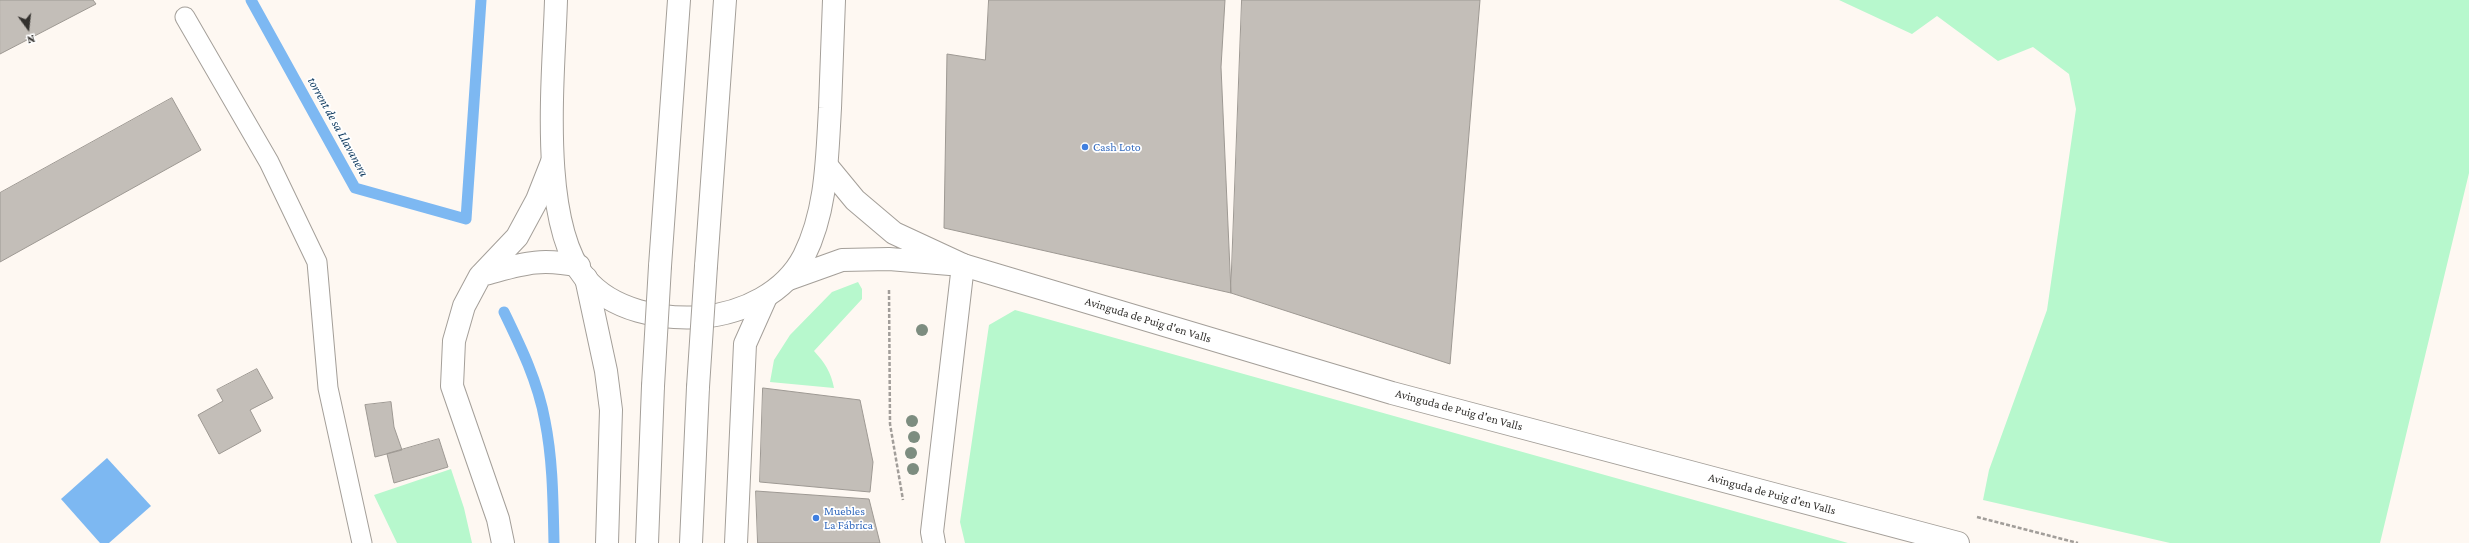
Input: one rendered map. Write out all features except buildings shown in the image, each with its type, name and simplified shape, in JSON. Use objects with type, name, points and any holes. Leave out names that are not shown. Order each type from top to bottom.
[{"type":"main road","points":[[556,0],[552,162],[562,224],[582,272],[606,371],[611,410],[607,543]]},
{"type":"main road","points":[[647,543],[653,386],[660,266],[679,0]]},
{"type":"main road","points":[[690,543],[698,387],[725,0]]},
{"type":"main road","points":[[480,276],[534,261],[558,262],[582,272],[617,302],[654,315],[688,318],[716,316],[741,308],[766,297],[789,279],[804,256],[819,217],[827,166],[834,0]]},
{"type":"main road","points":[[503,543],[498,518],[452,386],[454,341],[464,306],[480,276],[516,237],[537,200],[552,162]]},
{"type":"main road","name":"Avinguda de Puig d'en Valls","points":[[827,166],[855,200],[894,233],[963,265],[1392,393],[1958,543]]},
{"type":"main road","name":"Avinguda de Puig d'en Valls","points":[[789,279],[842,260],[889,259],[963,265]]},
{"type":"main road","points":[[934,543],[932,532],[963,265]]},
{"type":"main road","points":[[736,543],[745,344],[766,297]]},
{"type":"lane","points":[[185,16],[269,162],[317,262],[328,388],[362,543]]},
{"type":"path","points":[[889,259],[890,424],[904,506]]},
{"type":"green space","points":[[1839,0],[2469,0],[2469,173],[2380,543],[2170,543],[1983,500],[1989,470],[2047,310],[2076,109],[2069,74],[2033,47],[1998,61],[1937,16],[1912,34]]},
{"type":"green space","points":[[858,282],[862,289],[862,299],[814,351],[827,368],[834,388],[770,382],[774,360],[790,335],[832,292]]},
{"type":"green space","points":[[1015,310],[1848,543],[965,543],[960,522],[989,325]]},
{"type":"green space","points":[[451,469],[464,508],[472,543],[397,543],[374,495]]},
{"type":"water","points":[[107,458],[151,506],[109,543],[100,543],[61,499]]},
{"type":"waterway","name":"torrent de sa Llavanera","points":[[251,0],[355,188],[466,219],[481,0]]},
{"type":"waterway","name":"torrent de sa Llavanera","points":[[504,312],[528,365],[542,407],[548,436],[551,466],[554,543]]},
{"type":"place","name":"Cash Loto","points":[[1085,147]]},
{"type":"place","name":"Muebles La Fábrica","points":[[816,518]]}]
